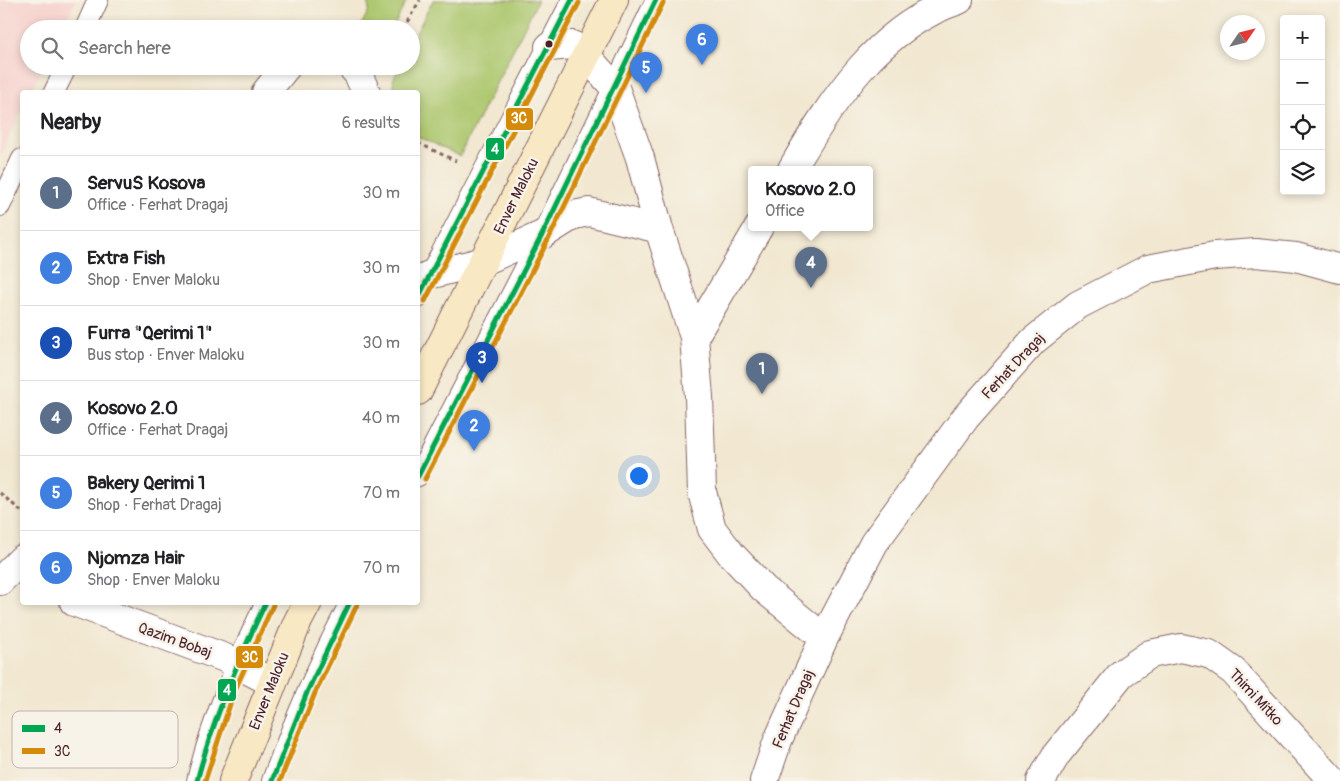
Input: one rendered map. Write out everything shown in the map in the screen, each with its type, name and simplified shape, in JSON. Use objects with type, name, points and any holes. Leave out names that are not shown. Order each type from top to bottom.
[{"type":"main road","name":"Enver Maloku","points":[[420,387],[614,0]]},
{"type":"main road","name":"Enver Maloku","points":[[233,781],[307,605]]},
{"type":"street","points":[[794,166],[822,117],[859,69],[895,34],[938,7],[959,0]]},
{"type":"street","points":[[549,47],[572,45],[579,48],[615,88],[640,158],[694,337],[699,396],[702,492],[712,529],[731,554],[764,589],[824,638]]},
{"type":"street","points":[[268,90],[280,75]]},
{"type":"street","points":[[358,75],[365,90]]},
{"type":"street","points":[[423,287],[542,236],[574,215],[589,212],[660,229]]},
{"type":"street","points":[[694,337],[757,231]]},
{"type":"street","name":"Ferhat Dragaj","points":[[764,781],[778,740],[824,638],[874,543],[966,417],[1033,341],[1078,305],[1148,270],[1215,256],[1266,254],[1296,257],[1340,269]]},
{"type":"street","name":"Qazim Bobaj","points":[[82,605],[225,658],[273,683]]},
{"type":"street","name":"Thimi Mitko","points":[[1041,781],[1056,755],[1122,674],[1150,654],[1181,648],[1209,654],[1233,671],[1333,781]]},
{"type":"lane","points":[[88,20],[98,0]]},
{"type":"lane","points":[[423,287],[572,0]]},
{"type":"lane","points":[[420,472],[542,236],[656,0]]},
{"type":"lane","points":[[55,90],[62,75]]},
{"type":"lane","points":[[0,206],[20,163]]},
{"type":"lane","points":[[197,781],[206,742],[237,664],[265,605]]},
{"type":"lane","points":[[272,781],[291,729],[348,605]]},
{"type":"path","points":[[408,20],[420,0]]},
{"type":"path","points":[[420,145],[460,163]]},
{"type":"path","points":[[0,493],[20,510]]},
{"type":"shaded area","points":[[0,0],[76,0],[66,20],[20,20],[20,75],[40,75],[32,90],[20,90],[20,114],[0,156]]},
{"type":"green space","points":[[367,0],[407,0],[397,20],[364,20],[369,10]]},
{"type":"green space","points":[[433,0],[538,0],[460,156],[420,138],[420,90],[395,90],[393,80],[396,75],[420,75],[420,25]]},
{"type":"transit line","name":"4","points":[[420,294],[572,0]]},
{"type":"transit line","name":"4","points":[[420,472],[542,235],[656,0]]},
{"type":"transit line","name":"3C","points":[[425,301],[579,3]]},
{"type":"transit line","name":"3C","points":[[425,479],[549,238],[663,3]]},
{"type":"transit line","name":"4","points":[[197,781],[203,758],[227,690],[265,605]]},
{"type":"transit line","name":"3C","points":[[205,781],[234,692],[273,605]]},
{"type":"transit line","name":"4","points":[[272,781],[308,690],[349,605]]},
{"type":"transit line","name":"3C","points":[[280,781],[315,693],[357,605]]},
{"type":"place","name":"Njomza Hair","points":[[702,65]]},
{"type":"place","name":"Bakery Qerimi 1","points":[[646,93]]},
{"type":"place","name":"Kosovo 2.0","points":[[811,288]]},
{"type":"place","name":"Furra \"Qerimi 1\"","points":[[482,383]]},
{"type":"place","name":"ServuS Kosova","points":[[762,394]]},
{"type":"place","name":"Extra Fish","points":[[474,451]]}]
